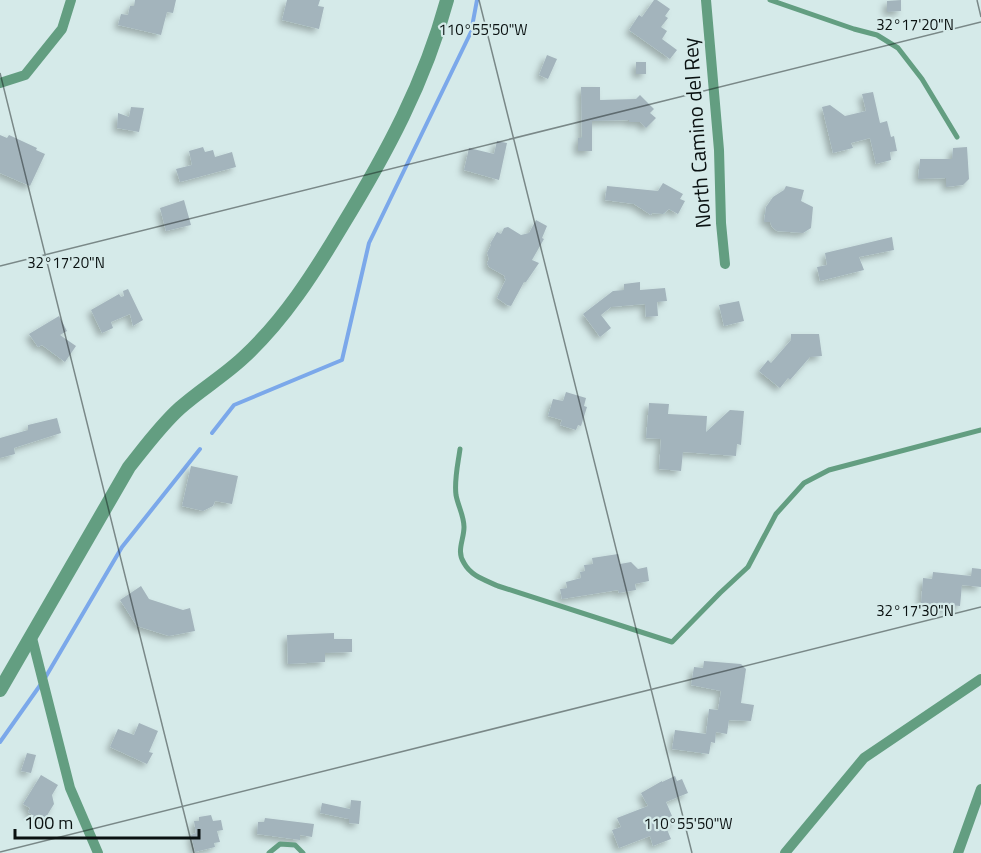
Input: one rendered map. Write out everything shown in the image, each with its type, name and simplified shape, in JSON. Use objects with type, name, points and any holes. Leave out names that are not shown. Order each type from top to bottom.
[{"type":"street","points":[[0,83],[25,75],[62,29],[71,0]]},
{"type":"street","points":[[0,690],[129,467],[179,408],[243,358],[273,327],[324,257],[381,162],[413,96],[437,39],[447,0]]},
{"type":"street","name":"North Camino del Rey","points":[[706,0],[719,150],[721,223],[725,264]]},
{"type":"street","points":[[32,638],[70,788],[98,853]]},
{"type":"street","points":[[785,853],[864,758],[981,679]]},
{"type":"street","points":[[958,853],[981,789]]},
{"type":"lane","points":[[770,0],[854,29],[877,34],[898,48],[922,80],[957,137]]},
{"type":"lane","points":[[460,449],[456,488],[464,527],[460,551],[462,561],[469,570],[479,578],[498,586],[672,642],[720,592],[748,567],[776,514],[804,483],[829,470],[981,430]]},
{"type":"lane","points":[[269,853],[280,844],[295,845],[303,853]]},
{"type":"building","points":[[135,0],[176,0],[173,13],[167,12],[161,35],[118,25],[121,14],[128,15],[130,6],[134,6]]},
{"type":"building","points":[[287,0],[320,0],[318,6],[324,7],[319,29],[282,20]]},
{"type":"building","points":[[654,0],[670,9],[665,16],[668,18],[661,27],[667,31],[662,39],[677,50],[670,59],[629,30],[639,15],[642,17]]},
{"type":"building","points":[[901,0],[901,11],[887,12],[887,1]]},
{"type":"building","points":[[547,55],[557,59],[548,79],[539,75]]},
{"type":"building","points":[[636,62],[646,62],[646,74],[636,74]]},
{"type":"building","points":[[581,87],[600,87],[600,100],[636,99],[640,95],[654,109],[650,113],[656,118],[646,128],[640,122],[629,122],[629,120],[592,121],[592,151],[578,151],[578,138],[582,138]]},
{"type":"building","points":[[873,92],[880,123],[887,121],[891,137],[894,136],[897,151],[890,152],[891,160],[876,164],[870,138],[851,143],[853,148],[833,153],[822,107],[830,105],[845,116],[866,111],[862,94]]},
{"type":"building","points":[[131,107],[144,108],[139,132],[117,128],[118,113],[129,117]]},
{"type":"building","points":[[0,135],[7,138],[9,135],[45,154],[30,186],[0,173]]},
{"type":"building","points":[[497,141],[507,143],[499,180],[464,170],[469,148],[494,154]]},
{"type":"building","points":[[203,147],[205,152],[213,150],[215,157],[232,152],[236,167],[180,182],[176,169],[192,165],[189,151]]},
{"type":"building","points":[[967,147],[969,179],[963,185],[946,187],[946,178],[918,179],[920,159],[952,159],[953,148]]},
{"type":"building","points":[[663,183],[683,194],[680,199],[685,201],[678,214],[669,209],[663,214],[652,213],[651,215],[634,204],[605,200],[607,186],[658,191]]},
{"type":"building","points":[[786,186],[804,190],[801,201],[813,207],[811,228],[803,233],[777,231],[770,222],[764,222],[766,207],[773,197]]},
{"type":"building","points":[[184,200],[191,225],[166,231],[160,208]]},
{"type":"building","points":[[536,220],[547,226],[542,238],[544,239],[532,260],[539,263],[524,282],[511,306],[507,305],[497,298],[506,279],[505,276],[489,267],[487,263],[490,244],[497,232],[501,234],[504,228],[508,227],[521,235],[529,233]]},
{"type":"building","points":[[892,237],[894,250],[859,257],[864,270],[820,281],[817,267],[827,265],[825,253]]},
{"type":"building","points":[[640,282],[640,290],[665,288],[667,301],[657,302],[658,316],[646,317],[645,304],[611,307],[601,315],[611,328],[600,337],[583,314],[613,291],[624,290],[624,284]]},
{"type":"building","points":[[128,289],[143,320],[133,326],[130,314],[111,322],[113,328],[102,333],[91,310],[119,294],[121,297],[124,296],[123,291]]},
{"type":"building","points":[[739,301],[744,321],[724,326],[719,305]]},
{"type":"building","points":[[59,316],[67,331],[60,335],[76,346],[65,362],[42,345],[38,347],[29,334]]},
{"type":"building","points":[[791,334],[819,334],[822,356],[810,357],[780,388],[759,371],[768,360],[771,363],[791,340]]},
{"type":"building","points":[[566,392],[586,398],[584,406],[587,407],[581,426],[578,425],[576,430],[560,425],[562,420],[548,416],[553,399],[563,401]]},
{"type":"building","points":[[649,403],[669,404],[668,414],[707,416],[706,432],[730,410],[744,411],[741,445],[737,444],[736,456],[683,452],[681,471],[659,469],[661,439],[646,438]]},
{"type":"building","points":[[57,418],[61,433],[14,448],[15,454],[0,458],[0,438],[28,430],[28,425]]},
{"type":"building","points":[[191,466],[238,476],[232,504],[215,501],[213,506],[203,511],[182,506]]},
{"type":"building","points":[[618,554],[620,564],[631,562],[638,569],[647,567],[649,581],[635,584],[636,590],[619,593],[618,590],[562,599],[560,589],[567,588],[566,582],[581,578],[580,572],[585,571],[584,565],[593,564],[592,558]]},
{"type":"building","points":[[972,568],[981,569],[981,587],[962,585],[960,606],[949,605],[948,609],[936,608],[936,604],[921,603],[923,578],[932,579],[933,572],[971,576]]},
{"type":"building","points":[[141,586],[149,599],[183,610],[190,608],[195,631],[169,636],[137,626],[120,600]]},
{"type":"building","points":[[334,633],[334,639],[352,639],[352,652],[325,653],[325,662],[288,664],[287,635]]},
{"type":"building","points":[[704,661],[741,664],[746,669],[741,703],[754,705],[751,721],[729,720],[727,734],[716,732],[715,743],[711,742],[709,754],[672,749],[675,730],[706,734],[709,709],[718,710],[721,691],[691,685],[694,667],[703,668]]},
{"type":"building","points":[[139,723],[158,731],[149,752],[153,753],[147,764],[110,747],[118,729],[134,735]]},
{"type":"building","points":[[27,753],[36,755],[31,773],[21,771]]},
{"type":"building","points":[[41,775],[58,785],[52,795],[54,804],[43,822],[28,812],[30,808],[23,804]]},
{"type":"building","points":[[675,776],[677,781],[682,779],[688,793],[666,802],[675,823],[666,827],[671,839],[653,846],[650,836],[619,848],[612,830],[621,827],[617,818],[648,806],[641,793]]},
{"type":"building","points":[[351,800],[361,801],[359,824],[349,823],[349,819],[320,813],[322,803],[350,809]]},
{"type":"building","points":[[211,815],[213,821],[221,820],[223,830],[217,831],[220,842],[214,843],[215,847],[195,852],[191,835],[196,833],[194,821],[199,821],[199,817]]},
{"type":"building","points":[[265,818],[314,824],[312,837],[300,835],[300,840],[257,834],[258,822],[264,822]]},
{"type":"waterway","points":[[212,433],[234,405],[342,360],[369,243],[471,32],[477,0]]},
{"type":"waterway","points":[[45,678],[122,547],[200,449]]},
{"type":"waterway","points":[[0,742],[41,684]]}]
